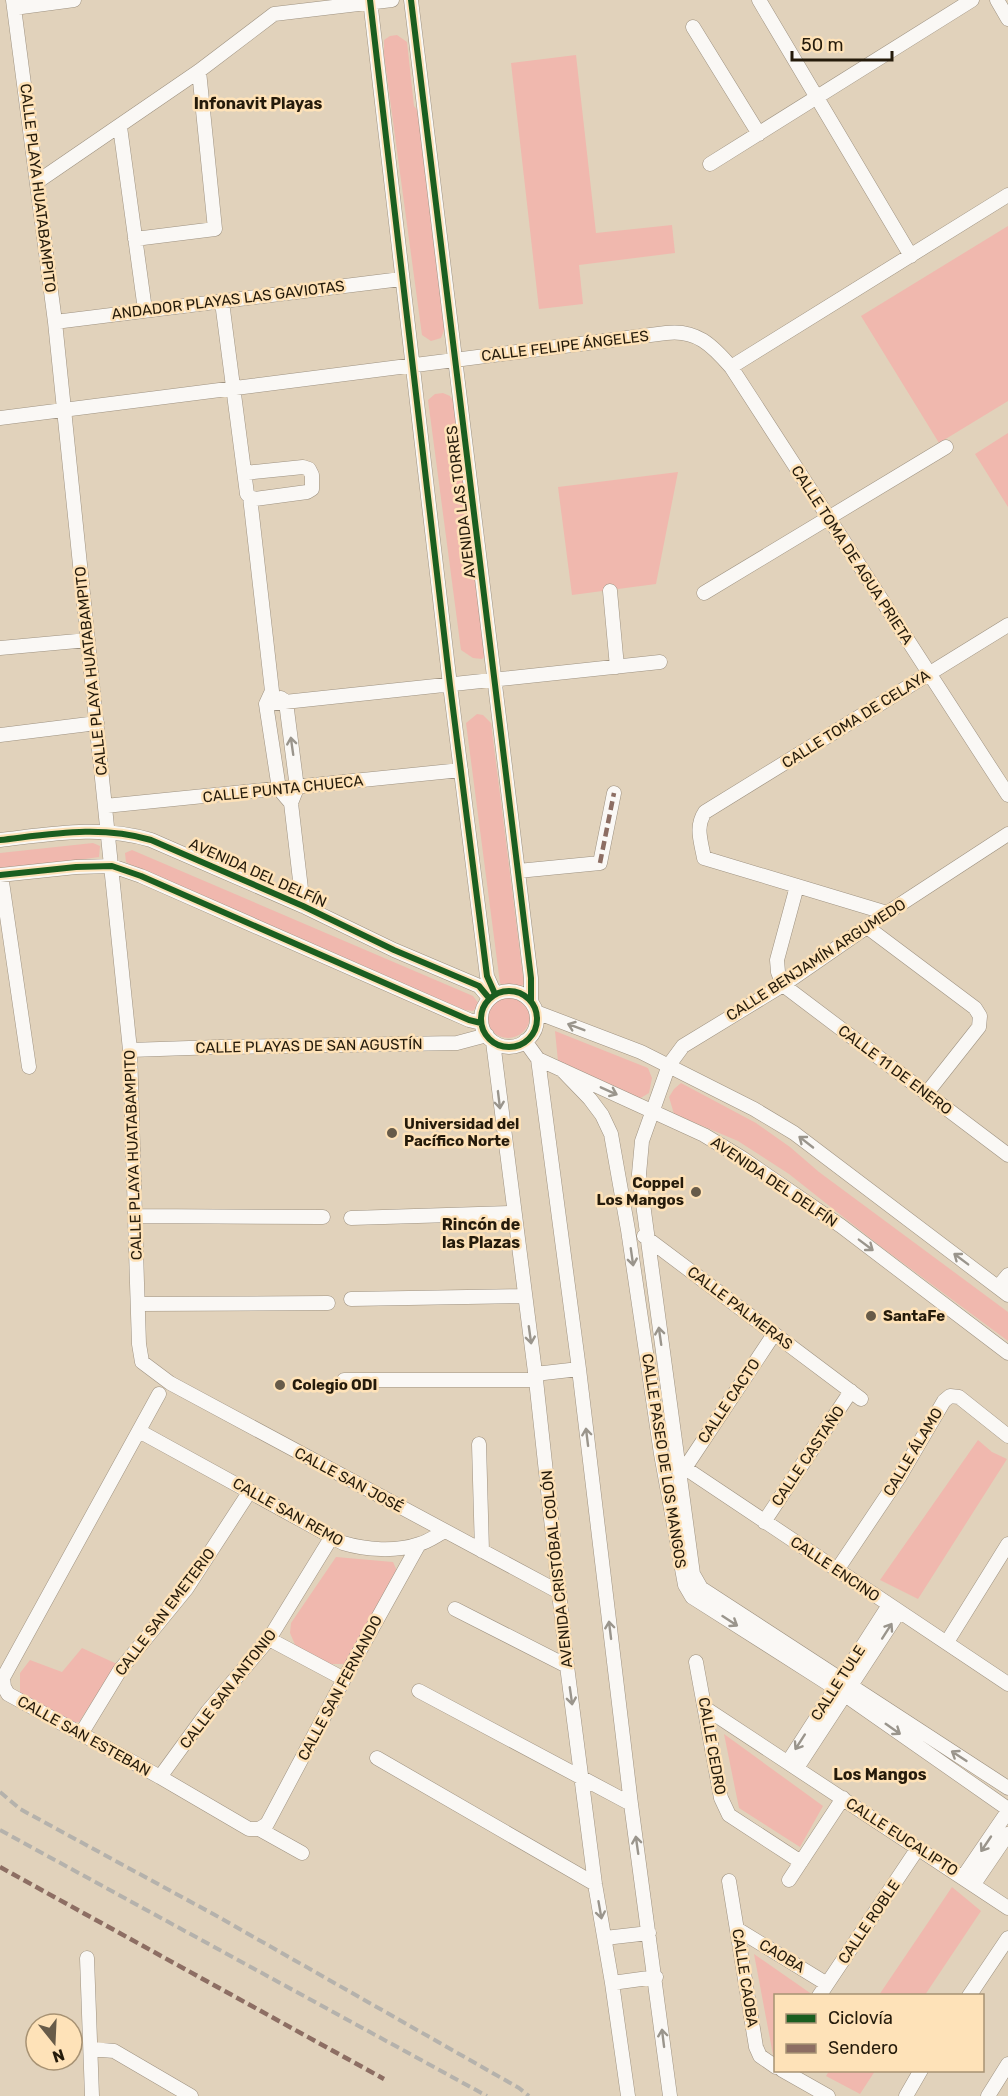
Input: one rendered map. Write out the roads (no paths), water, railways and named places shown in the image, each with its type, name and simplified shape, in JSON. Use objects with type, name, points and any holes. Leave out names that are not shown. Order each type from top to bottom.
[{"type":"street","points":[[14,4],[74,0]]},
{"type":"street","points":[[37,183],[199,71],[273,7],[392,0]]},
{"type":"street","name":"AVENIDA LAS TORRES","points":[[411,0],[533,1006]]},
{"type":"street","points":[[759,0],[911,256]]},
{"type":"street","points":[[710,164],[972,0]]},
{"type":"street","points":[[997,0],[1008,19]]},
{"type":"street","points":[[370,1],[450,685],[492,996]]},
{"type":"street","name":"CALLE PLAYA HUATABAMPITO","points":[[14,4],[56,322],[130,1050],[142,1362]]},
{"type":"street","points":[[693,27],[759,134]]},
{"type":"street","points":[[135,239],[215,230],[199,71]]},
{"type":"street","points":[[120,127],[145,310]]},
{"type":"street","points":[[731,367],[1008,195]]},
{"type":"street","name":"ANDADOR PLAYAS LAS GAVIOTAS","points":[[56,322],[401,279]]},
{"type":"street","points":[[222,302],[247,494],[250,497],[272,691],[266,704],[279,789],[291,803]]},
{"type":"street","name":"CALLE FELIPE ÁNGELES","points":[[0,418],[682,331]]},
{"type":"street","name":"CALLE TOMA DE AGUA PRIETA","points":[[682,331],[695,335],[720,353],[731,367],[1008,795]]},
{"type":"street","points":[[704,593],[946,447]]},
{"type":"street","points":[[245,473],[303,467],[309,469],[312,475],[312,489],[307,492],[255,499],[250,497]]},
{"type":"street","points":[[610,591],[617,667]]},
{"type":"street","name":"CALLE TOMA DE CELAYA","points":[[797,886],[704,858],[698,829],[705,812],[1008,625]]},
{"type":"street","points":[[0,648],[88,640]]},
{"type":"street","points":[[266,704],[660,662]]},
{"type":"street","points":[[272,691],[286,702],[297,788],[291,803],[303,906]]},
{"type":"street","points":[[0,735],[97,723]]},
{"type":"street","name":"CALLE PUNTA CHUECA","points":[[105,806],[461,770]]},
{"type":"street","points":[[518,871],[600,863],[614,793]]},
{"type":"street","name":"AVENIDA DEL DELFÍN","points":[[0,840],[68,832],[108,831],[152,840],[479,986],[492,996]]},
{"type":"street","name":"CALLE BENJAMÍN ARGUMEDO","points":[[653,1111],[669,1065],[683,1046],[783,985],[887,913],[1008,834]]},
{"type":"street","points":[[29,1067],[0,875],[76,867],[112,866],[141,876],[468,1020],[503,1046],[511,1047],[525,1041],[534,1031],[537,1022],[533,1006]]},
{"type":"street","points":[[783,985],[778,972],[777,960],[797,886],[887,913]]},
{"type":"street","points":[[867,927],[975,1008],[980,1016],[979,1027],[926,1094]]},
{"type":"street","name":"CALLE 11 DE ENERO","points":[[783,985],[1008,1155]]},
{"type":"street","points":[[487,1033],[483,1008],[492,996],[511,991],[518,992],[533,1006],[641,1052],[746,1104],[794,1133],[1003,1291],[1008,1275]]},
{"type":"street","name":"CALLE PLAYAS DE SAN AGUSTÍN","points":[[130,1050],[457,1043],[487,1033]]},
{"type":"street","name":"AVENIDA CRISTÓBAL COLÓN","points":[[487,1033],[535,1377],[567,1666],[596,1884],[628,2096]]},
{"type":"street","name":"AVENIDA DEL DELFÍN","points":[[525,1041],[538,1059],[704,1135],[742,1158],[841,1227],[1008,1353]]},
{"type":"street","points":[[538,1059],[579,1369],[631,1804],[656,1977],[670,2096]]},
{"type":"street","name":"CALLE PASEO DE LOS MANGOS","points":[[562,1070],[590,1099],[602,1115],[611,1134],[628,1230],[661,1454],[685,1585],[692,1596],[1008,1788]]},
{"type":"street","name":"CALLE PASEO DE LOS MANGOS","points":[[653,1111],[642,1141],[639,1174],[646,1237],[681,1466],[693,1574],[696,1581],[701,1588],[843,1687],[1008,1810]]},
{"type":"street","points":[[351,1218],[514,1214]]},
{"type":"street","points":[[136,1216],[323,1217]]},
{"type":"street","name":"CALLE PALMERAS","points":[[628,1230],[646,1237],[856,1395]]},
{"type":"street","points":[[351,1299],[524,1296]]},
{"type":"street","points":[[138,1304],[328,1303]]},
{"type":"street","name":"CALLE CACTO","points":[[681,1466],[774,1334]]},
{"type":"street","name":"CALLE SAN JOSÉ","points":[[142,1362],[170,1383],[560,1592]]},
{"type":"street","points":[[344,1380],[514,1380],[579,1369]]},
{"type":"street","name":"CALLE SAN ESTEBAN","points":[[159,1394],[3,1678],[4,1687],[8,1694],[160,1777],[249,1829],[259,1829],[302,1852]]},
{"type":"street","name":"CALLE CASTAÑO","points":[[764,1522],[856,1395]]},
{"type":"street","name":"CALLE ÁLAMO","points":[[837,1570],[900,1476],[944,1401],[950,1396],[959,1396],[1008,1436]]},
{"type":"street","name":"CALLE SAN REMO","points":[[140,1431],[343,1544],[386,1549],[419,1544],[445,1531]]},
{"type":"street","points":[[479,1444],[483,1551]]},
{"type":"street","name":"CALLE ENCINO","points":[[661,1454],[1008,1684]]},
{"type":"street","name":"CALLE SAN EMETERIO","points":[[81,1734],[120,1670],[187,1588],[250,1491]]},
{"type":"street","name":"CALLE SAN ANTONIO","points":[[160,1777],[208,1711],[269,1639],[331,1538]]},
{"type":"street","name":"CALLE SAN FERNANDO","points":[[259,1829],[267,1824],[419,1544]]},
{"type":"street","points":[[947,1642],[1008,1544]]},
{"type":"street","name":"CALLE TULE","points":[[792,1765],[894,1608]]},
{"type":"street","points":[[455,1609],[567,1666]]},
{"type":"street","points":[[269,1639],[344,1679]]},
{"type":"street","name":"CALLE CEDRO","points":[[696,1662],[724,1808],[729,1815],[801,1862]]},
{"type":"street","points":[[419,1691],[631,1804]]},
{"type":"street","name":"CALLE EUCALIPTO","points":[[705,1708],[1008,1908]]},
{"type":"street","points":[[377,1758],[596,1884]]},
{"type":"street","points":[[789,1880],[843,1798]]},
{"type":"street","points":[[968,1881],[1008,1810]]},
{"type":"street","points":[[968,1881],[1008,1834]]},
{"type":"street","name":"CALLE ROBLE","points":[[823,1990],[918,1848]]},
{"type":"street","name":"CALLE CAOBA","points":[[729,1881],[756,2047],[760,2056],[774,2064]]},
{"type":"street","name":"CAOBA","points":[[737,1929],[823,1990]]},
{"type":"street","points":[[605,1938],[649,1933]]},
{"type":"street","points":[[970,1994],[1008,1938]]},
{"type":"street","points":[[87,1958],[92,2096]]},
{"type":"street","points":[[612,1983],[656,1977]]},
{"type":"street","points":[[91,2049],[114,2051],[191,2096]]},
{"type":"street","points":[[988,2096],[1008,2064]]},
{"type":"street","name":"CALLE CAOBA","points":[[787,2072],[828,2096]]},
{"type":"street","points":[[906,2096],[920,2072]]},
{"type":"railway","points":[[0,1792],[20,1809],[215,1915],[519,2088],[529,2096]]},
{"type":"railway","points":[[0,1830],[487,2096]]},
{"type":"place","name":"Universidad del Pacífico Norte","points":[[392,1133]]},
{"type":"place","name":"Coppel Los Mangos","points":[[696,1192]]},
{"type":"place","name":"SantaFe","points":[[871,1316]]},
{"type":"place","name":"Colegio ODI","points":[[280,1385]]},
{"type":"district","name":"Infonavit Playas","points":[[258,103]]},
{"type":"district","name":"Rincón de las Plazas","points":[[481,1233]]},
{"type":"district","name":"Los Mangos","points":[[880,1774]]}]
